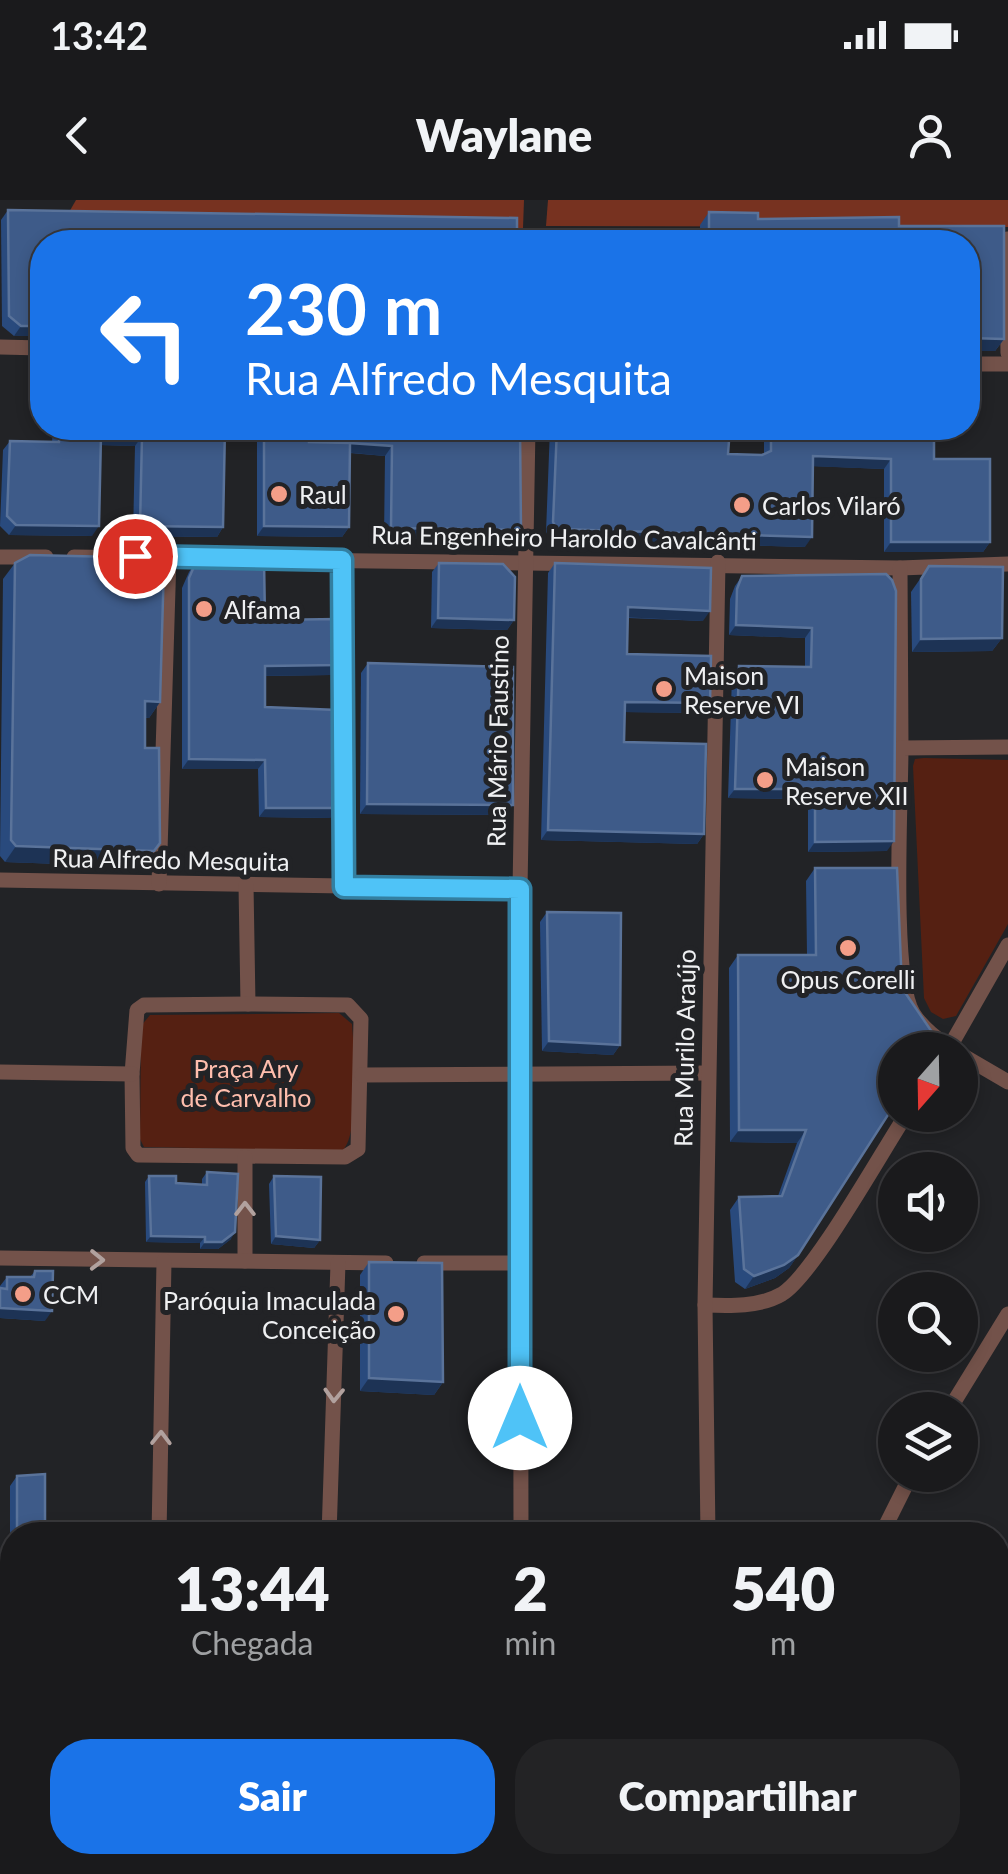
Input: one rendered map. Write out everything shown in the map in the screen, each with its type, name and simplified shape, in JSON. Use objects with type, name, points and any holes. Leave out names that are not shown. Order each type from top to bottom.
[{"type":"street","points":[[1007,239],[1008,353]]},
{"type":"street","points":[[0,347],[30,348]]},
{"type":"street","points":[[980,364],[1008,364]]},
{"type":"street","name":"Rua Mário Faustino","points":[[521,1522],[520,889],[528,440]]},
{"type":"street","points":[[159,884],[169,556]]},
{"type":"street","name":"Rua Engenheiro Haroldo Cavalcânti","points":[[0,557],[718,562],[900,568],[1008,564]]},
{"type":"street","points":[[342,560],[344,887]]},
{"type":"street","name":"Rua Murilo Araújo","points":[[708,1522],[708,1073],[718,562]]},
{"type":"street","points":[[900,568],[900,928],[905,994],[920,1023],[931,1032]]},
{"type":"street","points":[[902,748],[1008,747]]},
{"type":"street","name":"Rua Alfredo Mesquita","points":[[0,880],[520,889]]},
{"type":"street","points":[[246,885],[248,1004]]},
{"type":"street","points":[[962,1032],[1008,945]]},
{"type":"street","points":[[248,1004],[348,1006],[357,1010],[361,1019],[362,1075],[360,1143],[354,1154],[138,1154],[134,1148],[133,1019],[144,1005],[248,1004]]},
{"type":"street","points":[[978,1065],[1008,1082]]},
{"type":"street","points":[[362,1075],[519,1071],[708,1073]]},
{"type":"street","points":[[0,1072],[132,1074]]},
{"type":"street","points":[[706,1305],[739,1306],[781,1294],[808,1266],[895,1132]]},
{"type":"street","points":[[245,1157],[245,1261]]},
{"type":"street","points":[[0,1258],[520,1262]]},
{"type":"street","points":[[159,1522],[164,1260]]},
{"type":"street","points":[[330,1522],[338,1263]]},
{"type":"street","points":[[960,1392],[1008,1314]]},
{"type":"street","points":[[888,1522],[902,1492]]},
{"type":"green space","points":[[915,759],[1008,760],[1008,924],[956,1016],[943,1019],[931,1012],[924,998],[913,766]]},
{"type":"green space","name":"Praça Ary de Carvalho","points":[[339,1013],[352,1024],[354,1071],[354,1111],[348,1142],[342,1151],[144,1147],[140,1139],[141,1026],[150,1015]]},
{"type":"shaded area","points":[[76,200],[524,200],[523,228],[458,228],[64,221]]},
{"type":"shaded area","points":[[548,200],[1008,200],[1008,227],[546,226]]},
{"type":"building","points":[[8,210],[517,218],[517,230],[30,230],[30,326],[21,326],[9,316]]},
{"type":"building","points":[[709,212],[758,213],[758,219],[899,217],[899,226],[1004,226],[1004,339],[980,338],[980,230],[709,230]]},
{"type":"building","points":[[101,440],[99,526],[16,525],[7,516],[10,441]]},
{"type":"building","points":[[142,440],[225,440],[223,527],[140,526]]},
{"type":"building","points":[[264,440],[350,443],[349,527],[264,526]]},
{"type":"building","points":[[520,440],[521,530],[391,528],[392,446],[350,443]]},
{"type":"building","points":[[556,440],[729,440],[728,454],[762,455],[771,451],[771,440],[934,440],[934,459],[990,459],[990,542],[891,542],[891,459],[813,456],[812,537],[557,529],[553,522]]},
{"type":"building","points":[[30,555],[159,558],[164,564],[160,702],[145,701],[145,748],[159,748],[160,843],[154,851],[16,846],[11,840],[15,563]]},
{"type":"building","points":[[264,560],[265,620],[338,619],[338,665],[265,666],[265,707],[337,710],[337,808],[266,808],[265,760],[189,759],[189,578],[196,562]]},
{"type":"building","points":[[439,563],[503,564],[515,577],[514,620],[438,618]]},
{"type":"building","points":[[555,563],[711,568],[710,611],[628,607],[627,654],[711,656],[710,703],[625,702],[624,742],[706,744],[704,834],[548,830]]},
{"type":"building","points":[[929,566],[1003,567],[1002,638],[921,639],[921,579]]},
{"type":"building","points":[[886,574],[896,591],[894,841],[815,842],[815,789],[735,789],[739,666],[811,667],[812,628],[736,625],[737,589],[742,576]]},
{"type":"building","points":[[368,663],[513,667],[513,805],[367,804]]},
{"type":"building","points":[[815,868],[897,868],[902,988],[932,1032],[878,1032],[878,1130],[798,1255],[754,1276],[744,1269],[739,1197],[782,1196],[806,1130],[739,1130],[738,955],[816,955]]},
{"type":"building","points":[[547,912],[621,913],[620,1045],[549,1041]]},
{"type":"building","points":[[207,1172],[238,1174],[235,1232],[222,1242],[205,1242],[205,1237],[151,1236],[149,1176],[176,1176],[176,1183],[207,1185]]},
{"type":"building","points":[[274,1176],[321,1177],[320,1240],[276,1236]]},
{"type":"building","name":"Paróquia Imaculada Conceição","points":[[369,1262],[442,1263],[443,1382],[369,1378]]},
{"type":"building","name":"CCM","points":[[35,1271],[53,1271],[52,1311],[0,1308],[0,1288],[7,1289],[7,1277],[34,1277]]},
{"type":"building","points":[[45,1474],[45,1522],[17,1522],[17,1476]]},
{"type":"place","name":"Raul","points":[[279,494]]},
{"type":"place","name":"Carlos Vilaró","points":[[742,505]]},
{"type":"place","name":"Alfama","points":[[204,609]]},
{"type":"place","name":"Maison Reserve VI","points":[[664,689]]},
{"type":"place","name":"Maison Reserve XII","points":[[765,780]]},
{"type":"place","name":"Opus Corelli","points":[[848,948]]},
{"type":"place","name":"CCM","points":[[23,1294]]},
{"type":"place","name":"Paróquia Imaculada Conceição","points":[[396,1314]]},
{"type":"route","points":[[135,556],[342,560],[344,887],[520,889],[520,1418]]}]
